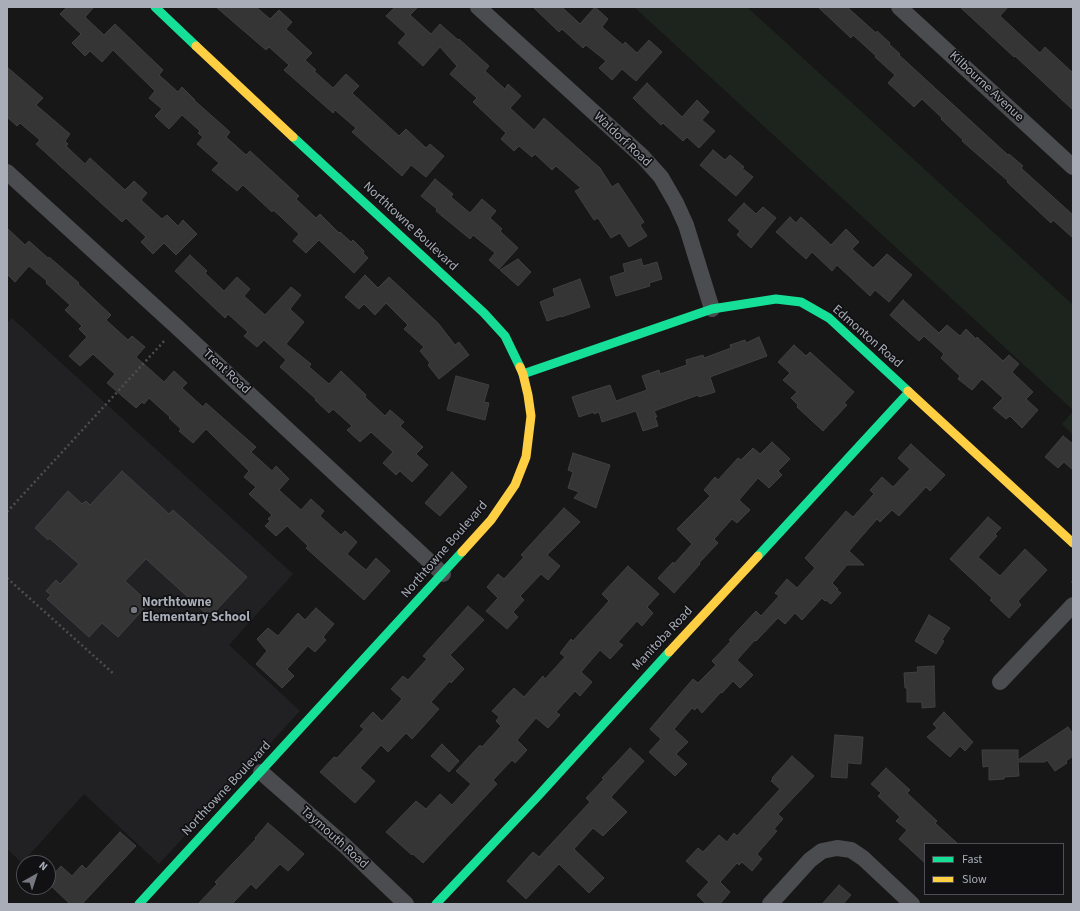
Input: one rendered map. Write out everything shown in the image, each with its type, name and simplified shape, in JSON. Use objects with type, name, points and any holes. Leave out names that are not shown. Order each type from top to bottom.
[{"type":"street","name":"Northtowne Boulevard","points":[[139,904],[491,520],[515,485],[524,464],[531,416],[523,374],[505,336],[484,313],[275,121],[155,7]]},
{"type":"street","name":"Waldorf Road","points":[[478,7],[643,157],[661,177],[676,202],[686,225],[712,309]]},
{"type":"street","name":"Kilbourne Avenue","points":[[899,7],[1073,167]]},
{"type":"street","name":"Trent Road","points":[[7,172],[177,326],[443,574]]},
{"type":"street","name":"Edmonton Road","points":[[523,374],[712,309],[776,299],[801,302],[829,318],[1073,542]]},
{"type":"street","name":"Manitoba Road","points":[[436,904],[539,795],[909,392]]},
{"type":"street","points":[[1000,682],[1073,605]]},
{"type":"street","name":"Taymouth Road","points":[[261,772],[406,904]]},
{"type":"street","points":[[770,904],[810,860],[822,851],[837,848],[851,850],[863,858],[912,904]]},
{"type":"path","points":[[7,512],[167,338]]},
{"type":"path","points":[[7,578],[115,675]]},
{"type":"shaded area","points":[[634,7],[747,7],[1073,305],[1073,410]]},
{"type":"shaded area","name":"Northtowne Elementary School","points":[[12,318],[293,574],[229,645],[300,711],[159,864],[84,794],[29,855],[16,855],[16,857],[7,849],[7,323]]},
{"type":"shaded area","points":[[1073,411],[1073,435],[1062,424]]},
{"type":"building","points":[[67,7],[94,7],[85,17],[104,35],[115,24],[163,70],[159,75],[178,92],[182,87],[194,100],[230,132],[226,137],[246,155],[250,151],[299,196],[296,199],[316,218],[320,214],[339,233],[340,232],[351,242],[353,240],[364,251],[363,253],[368,258],[354,273],[319,240],[306,253],[293,241],[299,234],[280,216],[273,210],[272,212],[243,185],[237,191],[212,170],[219,163],[197,144],[203,137],[198,133],[200,131],[182,115],[169,129],[155,116],[162,109],[149,98],[155,91],[113,50],[102,62],[90,51],[85,56],[72,43],[81,34],[60,14]]},
{"type":"building","points":[[216,7],[256,7],[270,19],[279,10],[292,22],[286,29],[312,53],[305,60],[316,70],[314,71],[333,88],[346,74],[359,86],[352,93],[399,136],[406,129],[426,148],[430,144],[444,156],[426,177],[411,165],[402,176],[352,132],[356,128],[335,110],[333,113],[284,70],[289,65],[269,47],[266,50]]},
{"type":"building","points":[[395,7],[418,7],[410,15],[431,34],[440,24],[489,66],[485,71],[505,89],[508,84],[521,96],[510,108],[534,130],[544,118],[600,168],[612,187],[618,183],[644,222],[640,225],[647,236],[629,247],[620,233],[611,238],[598,218],[594,220],[575,191],[581,188],[556,166],[552,170],[535,154],[532,157],[519,146],[514,151],[501,139],[506,133],[473,102],[477,98],[450,74],[457,66],[440,47],[423,66],[398,43],[406,34],[386,16]]},
{"type":"building","points":[[533,7],[562,7],[580,24],[595,7],[608,19],[602,27],[623,45],[625,42],[637,53],[649,40],[662,52],[636,81],[622,69],[612,80],[599,68],[606,61],[586,45],[583,48],[562,29],[559,32]]},
{"type":"building","points":[[818,7],[847,7],[876,33],[877,31],[890,43],[889,44],[900,54],[899,55],[1008,155],[1009,154],[1023,166],[1021,168],[1073,215],[1073,238],[1053,220],[1051,223],[1007,182],[1008,181],[962,141],[963,140],[922,99],[914,107],[888,83],[895,75],[853,35],[851,38]]},
{"type":"building","points":[[960,7],[1008,7],[1000,16],[1040,53],[1045,47],[1073,73],[1073,110],[1015,56],[1014,57]]},
{"type":"building","points":[[7,67],[43,98],[36,105],[70,134],[65,141],[68,144],[66,146],[85,164],[90,158],[125,190],[134,181],[147,193],[141,200],[162,219],[167,215],[178,226],[183,220],[197,234],[176,255],[164,243],[153,254],[141,242],[146,237],[126,218],[122,222],[36,144],[40,140],[20,123],[17,126],[7,117]]},
{"type":"building","points":[[647,83],[682,117],[697,100],[709,112],[702,120],[715,131],[699,148],[687,137],[683,141],[663,123],[661,125],[633,98]]},
{"type":"building","points":[[713,150],[725,160],[730,155],[753,177],[736,196],[700,165]]},
{"type":"building","points":[[435,179],[453,194],[451,197],[470,213],[482,199],[496,211],[490,218],[502,229],[500,231],[518,248],[499,269],[489,260],[495,253],[473,235],[470,239],[436,211],[437,209],[421,196]]},
{"type":"building","points":[[744,203],[756,214],[763,207],[776,218],[751,248],[737,235],[740,231],[728,220]]},
{"type":"building","points":[[790,217],[796,223],[801,217],[831,245],[846,229],[859,242],[852,249],[873,268],[887,254],[912,275],[889,302],[875,290],[870,296],[837,265],[832,271],[812,252],[806,259],[776,232]]},
{"type":"building","points":[[7,228],[25,245],[29,241],[79,283],[78,284],[111,315],[106,320],[128,340],[132,336],[145,347],[136,357],[164,382],[174,371],[187,383],[182,388],[203,407],[206,403],[256,447],[251,452],[272,471],[276,466],[289,479],[279,490],[301,510],[311,499],[324,511],[320,516],[341,535],[345,531],[357,542],[347,554],[366,570],[376,558],[390,571],[364,600],[306,548],[308,546],[287,526],[276,536],[265,526],[270,521],[268,519],[272,515],[249,494],[256,487],[244,477],[249,471],[206,429],[193,443],[179,431],[181,429],[169,418],[170,417],[149,398],[144,404],[142,402],[136,408],[107,383],[115,374],[93,354],[80,366],[69,356],[87,337],[79,329],[82,326],[65,310],[70,305],[46,283],[47,281],[29,266],[15,282],[7,274]]},
{"type":"building","points":[[190,255],[207,271],[205,273],[224,291],[237,277],[250,289],[244,296],[265,315],[291,287],[301,295],[290,309],[304,322],[286,344],[311,364],[309,367],[329,384],[341,371],[385,416],[390,410],[404,422],[400,426],[423,447],[416,454],[428,465],[412,482],[400,471],[396,475],[383,463],[393,452],[371,432],[360,442],[347,430],[352,426],[333,409],[329,413],[315,400],[316,399],[280,367],[286,360],[264,340],[257,347],[244,336],[248,332],[228,314],[225,318],[175,271]]},
{"type":"building","points":[[518,259],[531,272],[518,286],[500,270]]},
{"type":"building","points":[[641,259],[643,266],[657,262],[662,279],[649,283],[650,286],[616,296],[610,277],[625,272],[623,264]]},
{"type":"building","points":[[365,275],[378,288],[389,277],[438,323],[455,345],[459,342],[469,355],[439,379],[428,365],[430,363],[420,351],[424,347],[404,329],[408,325],[386,303],[375,315],[364,304],[359,309],[345,297]]},
{"type":"building","points":[[580,279],[590,307],[547,321],[540,302],[555,296],[553,289]]},
{"type":"building","points":[[903,300],[939,333],[947,325],[960,336],[966,329],[1003,361],[1009,355],[1019,364],[1012,372],[1033,392],[1026,399],[1038,410],[1022,428],[1010,416],[1006,419],[993,408],[1003,398],[982,379],[972,390],[958,379],[960,376],[941,358],[944,354],[924,336],[919,341],[890,315]]},
{"type":"building","points":[[759,337],[767,356],[710,377],[715,392],[699,397],[698,395],[654,411],[657,417],[655,417],[658,426],[643,431],[636,411],[602,422],[599,412],[594,414],[594,412],[579,417],[572,397],[610,385],[616,401],[647,390],[642,376],[659,370],[660,374],[687,365],[686,360],[703,355],[704,358],[731,348],[730,345],[745,340],[746,343]]},
{"type":"building","points":[[794,345],[806,356],[810,352],[854,392],[844,403],[847,405],[823,431],[797,407],[798,405],[791,398],[797,392],[783,380],[790,373],[778,362]]},
{"type":"building","points":[[456,376],[489,385],[484,402],[489,403],[485,420],[447,410]]},
{"type":"building","points":[[1063,436],[1073,444],[1073,470],[1064,462],[1058,468],[1045,457]]},
{"type":"building","points":[[772,442],[790,459],[778,471],[782,475],[769,488],[758,478],[739,500],[750,510],[737,523],[732,519],[714,539],[718,543],[674,593],[658,578],[673,562],[674,564],[692,544],[677,529],[710,496],[704,490],[715,477],[718,480],[738,458],[741,460],[753,448],[760,454]]},
{"type":"building","points":[[911,444],[945,475],[930,491],[926,487],[899,516],[892,510],[880,522],[877,519],[849,551],[864,565],[847,565],[832,583],[841,593],[831,604],[822,598],[802,620],[795,613],[785,624],[778,618],[756,641],[755,640],[737,660],[753,675],[740,688],[733,681],[702,713],[697,707],[695,710],[692,708],[674,729],[688,742],[676,754],[687,764],[675,776],[649,752],[661,739],[650,729],[693,679],[698,683],[716,665],[712,661],[756,611],[761,616],[779,596],[775,593],[787,579],[797,588],[815,568],[805,558],[846,511],[853,517],[874,494],[870,490],[882,477],[893,487],[910,469],[898,458]]},
{"type":"building","points":[[573,453],[610,465],[596,508],[574,498],[579,492],[568,488],[573,472],[568,470]]},
{"type":"building","points":[[122,471],[169,514],[173,510],[247,577],[210,617],[146,559],[125,581],[149,603],[118,637],[102,623],[89,637],[47,599],[51,595],[46,591],[56,580],[60,584],[79,564],[35,528],[68,491],[82,504],[86,501],[90,505]]},
{"type":"building","points":[[452,472],[467,487],[440,516],[425,503]]},
{"type":"building","points":[[564,508],[580,522],[547,555],[560,566],[548,580],[541,574],[520,596],[524,600],[513,612],[518,617],[507,629],[486,611],[498,598],[487,587],[498,574],[504,579],[524,557],[521,555]]},
{"type":"building","points":[[988,517],[1001,528],[995,534],[997,536],[978,557],[1000,576],[1025,549],[1047,570],[1018,601],[1021,605],[1009,618],[990,600],[992,598],[950,559]]},
{"type":"building","points":[[628,566],[659,594],[647,607],[653,613],[642,626],[637,621],[618,642],[623,645],[610,659],[600,650],[581,672],[592,682],[580,696],[575,691],[556,712],[560,715],[548,728],[536,718],[517,740],[527,750],[515,763],[512,760],[493,780],[497,784],[423,863],[386,832],[416,801],[426,809],[440,794],[452,805],[471,784],[456,771],[480,745],[482,747],[501,726],[496,721],[499,717],[492,711],[514,688],[524,697],[543,676],[545,679],[565,657],[560,653],[571,639],[573,641],[609,601],[602,594]]},
{"type":"building","points":[[468,606],[484,620],[450,655],[464,669],[451,683],[450,681],[431,702],[439,709],[412,739],[406,733],[388,752],[381,745],[360,768],[375,781],[355,803],[320,772],[334,757],[337,758],[364,729],[360,726],[373,712],[382,721],[402,699],[391,689],[403,676],[408,680],[427,659],[423,656]]},
{"type":"building","points":[[316,608],[334,624],[323,637],[326,640],[315,652],[308,646],[287,669],[294,676],[282,688],[256,664],[267,651],[257,639],[268,628],[278,636],[298,613],[305,620]]},
{"type":"building","points":[[929,615],[950,628],[942,640],[944,641],[936,654],[915,641]]},
{"type":"building","points":[[934,666],[935,707],[922,708],[922,702],[907,702],[907,688],[905,688],[904,673],[918,672],[917,667]]},
{"type":"building","points":[[944,712],[973,742],[965,751],[960,746],[950,757],[927,737],[937,728],[933,724]]},
{"type":"building","points":[[1068,727],[1073,734],[1073,756],[1066,761],[1067,763],[1055,771],[1047,760],[1045,762],[1018,762],[1019,776],[989,780],[989,766],[983,767],[982,750],[1018,750],[1018,760]]},
{"type":"building","points":[[835,735],[863,737],[861,764],[849,763],[848,761],[847,778],[831,777]]},
{"type":"building","points":[[442,744],[459,761],[449,772],[431,756]]},
{"type":"building","points":[[630,748],[644,761],[611,797],[627,812],[603,836],[593,828],[574,849],[604,878],[589,893],[559,864],[526,899],[507,881],[533,852],[539,857],[590,802],[586,798],[604,779],[602,778]]},
{"type":"building","points":[[792,756],[814,776],[778,814],[783,819],[774,829],[777,831],[757,854],[762,859],[752,871],[742,862],[739,865],[737,863],[720,882],[730,892],[720,904],[706,904],[697,895],[709,882],[686,861],[698,848],[703,852],[719,835],[727,842],[734,833],[737,836],[780,789],[771,781],[773,779],[772,778]]},
{"type":"building","points":[[886,768],[910,790],[907,793],[937,821],[935,823],[957,843],[924,843],[924,862],[899,839],[907,830],[896,821],[900,817],[878,796],[881,793],[871,784]]},
{"type":"building","points":[[268,823],[304,854],[288,871],[280,864],[256,889],[251,884],[232,904],[198,904],[217,884],[215,882],[256,839],[255,838]]},
{"type":"building","points":[[120,832],[136,846],[82,904],[70,904],[56,891],[56,871],[61,866],[72,876],[82,865],[86,869]]},
{"type":"building","points":[[839,885],[851,895],[843,904],[822,904]]},
{"type":"traffic: fast","points":[[155,7],[196,46]]},
{"type":"traffic: fast","points":[[293,137],[484,313],[505,336],[520,367]]},
{"type":"traffic: fast","points":[[523,374],[712,309],[776,299],[801,302],[829,318],[908,391]]},
{"type":"traffic: fast","points":[[758,556],[909,392]]},
{"type":"traffic: fast","points":[[139,904],[462,552]]},
{"type":"traffic: fast","points":[[436,904],[539,795],[669,652]]},
{"type":"traffic: slow","points":[[196,46],[293,137]]},
{"type":"traffic: slow","points":[[462,552],[491,520],[515,485],[526,457],[531,416],[528,395],[520,367]]},
{"type":"traffic: slow","points":[[908,391],[1073,543]]},
{"type":"traffic: slow","points":[[669,652],[758,556]]},
{"type":"place","name":"Northtowne Elementary School","points":[[134,610]]}]
